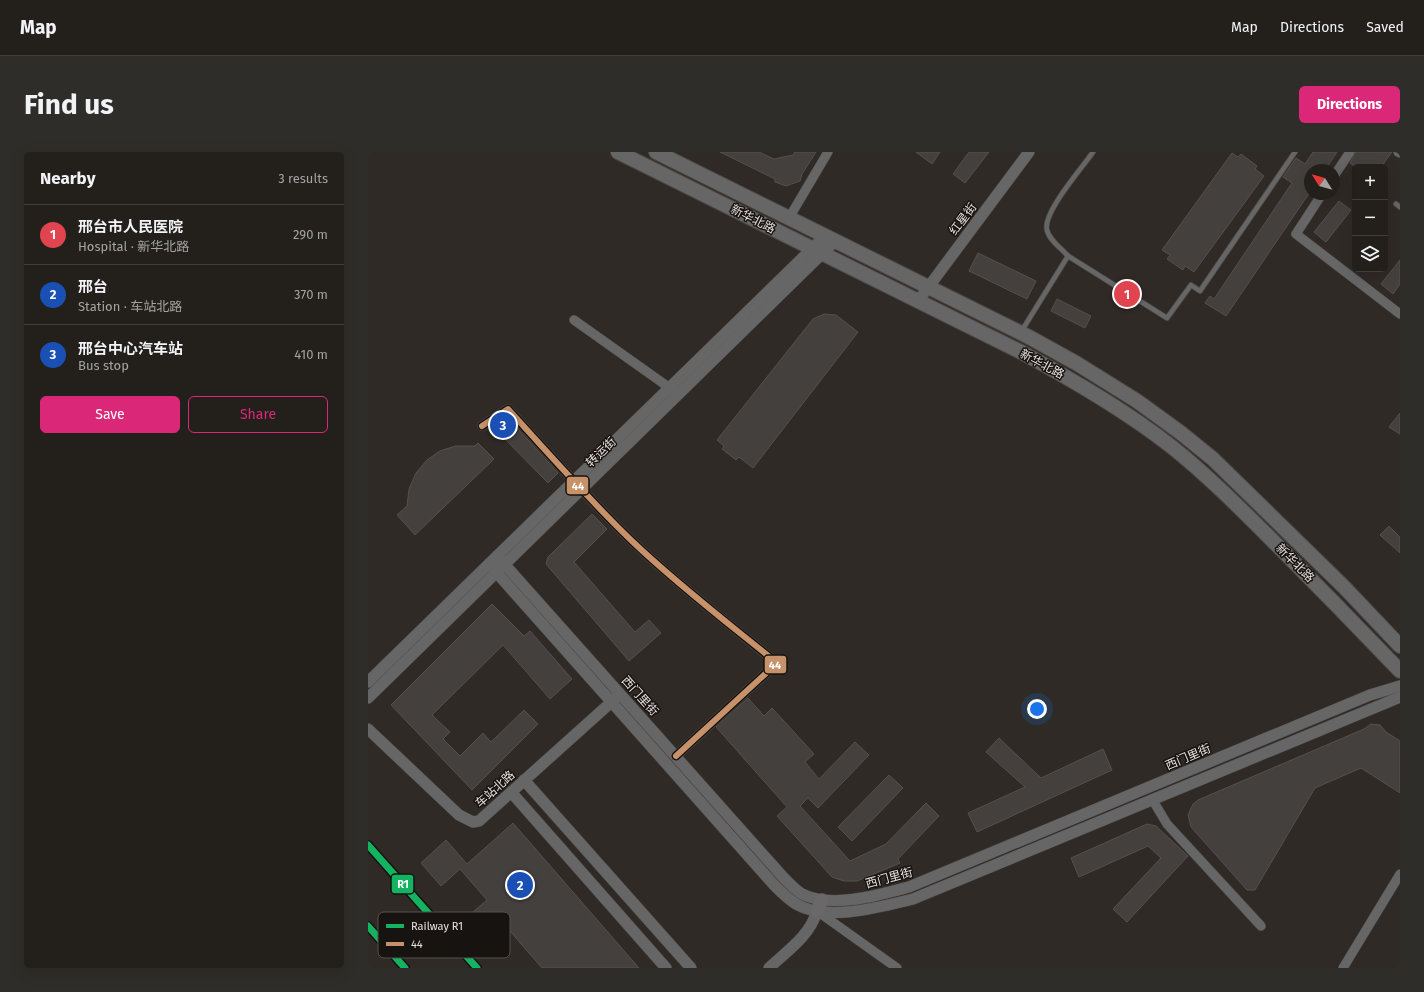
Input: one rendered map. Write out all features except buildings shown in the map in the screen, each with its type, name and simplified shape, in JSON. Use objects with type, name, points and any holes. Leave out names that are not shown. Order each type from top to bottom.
[{"type":"main road","name":"新华北路","points":[[618,152],[1048,366],[1116,407],[1158,436],[1222,490],[1400,671]]},
{"type":"main road","name":"新华北路","points":[[656,152],[1020,333],[1069,359],[1154,412],[1233,477],[1400,646]]},
{"type":"street","points":[[789,218],[828,152]]},
{"type":"street","name":"红星街","points":[[918,301],[1029,152]]},
{"type":"street","points":[[1340,167],[1350,152]]},
{"type":"street","points":[[1318,200],[1296,234],[1400,314]]},
{"type":"street","name":"转运街","points":[[368,698],[501,560],[830,238]]},
{"type":"street","points":[[574,320],[674,391]]},
{"type":"street","points":[[482,426],[508,409],[577,485],[632,542],[777,663],[676,756]]},
{"type":"street","name":"西门里街","points":[[501,560],[783,877],[802,894],[820,906],[870,898],[909,888],[1370,695],[1400,686]]},
{"type":"street","name":"转运街","points":[[368,682],[492,569]]},
{"type":"street","points":[[492,569],[775,886],[796,904],[872,909],[913,899],[1400,697]]},
{"type":"street","name":"车站北路","points":[[368,729],[446,804],[466,820],[473,822],[479,821],[620,694]]},
{"type":"street","points":[[524,780],[691,968]]},
{"type":"street","points":[[511,792],[666,968]]},
{"type":"street","points":[[1152,799],[1167,824],[1261,926]]},
{"type":"street","points":[[1343,968],[1400,874]]},
{"type":"street","points":[[769,968],[803,936],[811,926],[820,906]]},
{"type":"street","points":[[820,906],[897,968]]},
{"type":"lane","points":[[1093,152],[1052,208],[1046,223],[1049,236],[1068,256],[1168,318],[1190,285],[1200,291],[1295,152]]},
{"type":"lane","points":[[1020,333],[1068,256]]},
{"type":"rail line","name":"R1","points":[[368,845],[427,912]]},
{"type":"rail line","name":"R1","points":[[368,926],[378,937]]},
{"type":"rail line","name":"R1","points":[[396,958],[405,968]]},
{"type":"rail line","name":"R1","points":[[468,958],[477,968]]},
{"type":"transit line","name":"44","points":[[482,426],[508,409],[585,493],[633,542],[685,589],[777,663],[676,756]]},
{"type":"place","name":"邢台市人民医院","points":[[1127,294]]},
{"type":"place","name":"邢台中心汽车站","points":[[503,425]]},
{"type":"place","name":"邢台","points":[[520,885]]}]
